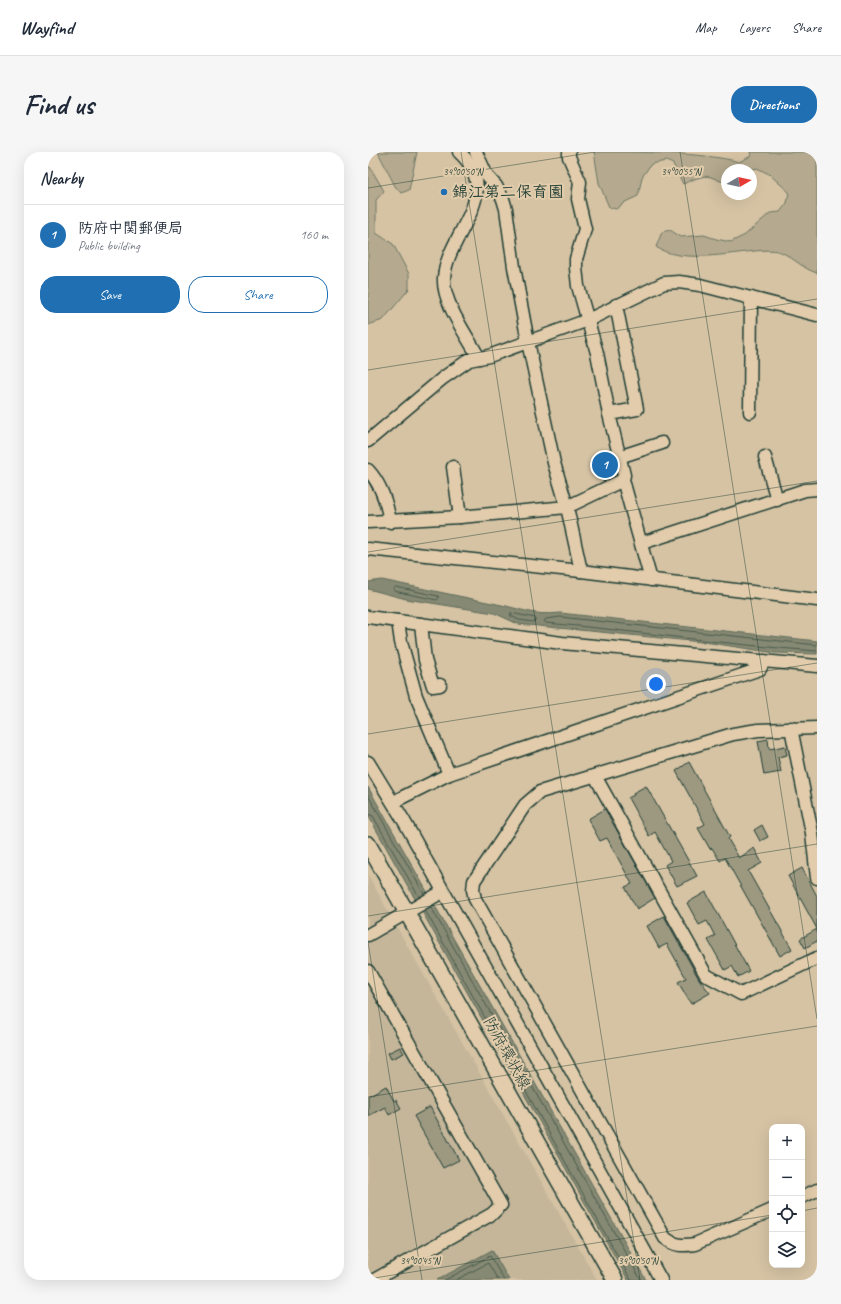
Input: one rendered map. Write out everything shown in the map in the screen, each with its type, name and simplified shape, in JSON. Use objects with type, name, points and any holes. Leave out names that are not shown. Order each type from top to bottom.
[{"type":"main road","name":"防府環状線","points":[[368,844],[614,1280]]},
{"type":"street","points":[[459,152],[468,160],[475,175],[477,188],[469,216],[445,266],[444,291],[479,358]]},
{"type":"street","points":[[476,152],[486,176],[499,192],[506,210],[514,267],[528,342],[554,463],[567,507],[581,571]]},
{"type":"street","points":[[569,152],[569,157],[580,182],[578,199],[585,229],[576,268],[578,286],[597,353],[609,414],[624,475],[623,480],[651,580]]},
{"type":"street","points":[[368,441],[442,378],[469,360],[528,342],[588,320],[616,305],[664,283],[679,282],[700,285],[817,315]]},
{"type":"street","points":[[750,412],[751,298]]},
{"type":"street","points":[[609,414],[638,409],[616,305]]},
{"type":"street","points":[[619,456],[662,443]]},
{"type":"street","points":[[765,457],[777,500]]},
{"type":"street","points":[[453,467],[460,518]]},
{"type":"street","points":[[368,470],[376,481],[385,500],[390,522]]},
{"type":"street","points":[[368,522],[460,518],[567,507],[623,480]]},
{"type":"street","points":[[642,544],[805,490],[817,489]]},
{"type":"street","points":[[368,549],[581,571],[817,600]]},
{"type":"street","points":[[368,618],[398,620],[562,643],[817,666]]},
{"type":"street","points":[[398,620],[401,642],[416,696],[449,774]]},
{"type":"street","points":[[422,624],[422,639],[427,667],[433,686],[440,685]]},
{"type":"street","points":[[394,803],[449,774],[760,669],[764,661]]},
{"type":"street","points":[[791,728],[812,833],[817,878]]},
{"type":"street","points":[[769,1211],[695,1244],[685,1246],[673,1244],[665,1238],[475,899],[473,890],[474,881],[524,805],[540,792],[734,734],[758,730],[817,728]]},
{"type":"street","points":[[368,762],[381,786],[394,803],[440,893],[661,1280]]},
{"type":"street","points":[[595,776],[706,975],[741,994],[817,958]]},
{"type":"street","points":[[368,935],[440,893]]},
{"type":"street","points":[[368,971],[501,1205],[492,1214],[374,1280]]},
{"type":"street","points":[[804,1196],[817,1190]]},
{"type":"shaded area","points":[[378,152],[417,152],[409,190],[401,193],[395,186]]},
{"type":"shaded area","points":[[594,152],[688,154],[739,162],[751,156],[750,152],[817,152],[817,273],[806,268],[782,252],[773,250],[712,256],[688,256],[665,252],[656,247],[662,232],[670,230],[681,237],[704,235],[731,242],[745,235],[770,213],[780,212],[787,203],[789,192],[769,174],[757,168],[757,164],[721,164],[721,181],[704,176],[683,184],[673,164],[666,161],[651,164],[642,177],[638,196],[625,202],[616,209],[609,207],[599,183]]},
{"type":"shaded area","points":[[368,167],[370,167],[384,191],[376,200],[376,233],[393,244],[409,274],[409,289],[383,320],[368,325]]},
{"type":"shaded area","points":[[368,875],[399,931],[597,1280],[368,1280]]},
{"type":"water","points":[[382,580],[542,614],[560,613],[817,641],[817,654],[775,653],[711,643],[518,624],[494,613],[406,599],[368,589],[368,582]]},
{"type":"water","points":[[368,787],[646,1280],[628,1280],[368,815]]},
{"type":"water","points":[[492,1250],[509,1280],[437,1280]]},
{"type":"building","points":[[768,739],[769,749],[785,746],[787,755],[778,757],[781,772],[764,775],[758,741]]},
{"type":"building","points":[[689,762],[730,837],[728,839],[739,858],[754,848],[762,863],[748,871],[792,949],[780,956],[725,858],[720,861],[712,848],[710,849],[698,828],[705,824],[676,771]]},
{"type":"building","points":[[646,786],[697,876],[677,886],[665,865],[671,861],[655,832],[649,836],[628,798],[634,795],[633,793]]},
{"type":"building","points":[[605,809],[655,898],[637,909],[625,887],[632,884],[607,838],[600,841],[588,819]]},
{"type":"building","points":[[762,825],[768,837],[760,841],[754,830]]},
{"type":"building","points":[[802,868],[817,896],[817,929],[788,876]]},
{"type":"building","points":[[706,892],[749,971],[738,977],[732,966],[725,970],[708,940],[715,936],[707,921],[699,925],[687,903]]},
{"type":"building","points":[[664,916],[699,979],[710,993],[691,1004],[678,982],[686,978],[667,944],[659,948],[647,926]]},
{"type":"building","points":[[817,929],[817,941],[805,948],[800,939]]},
{"type":"building","points":[[400,1047],[404,1053],[391,1059],[388,1053]]},
{"type":"building","points":[[386,1086],[394,1101],[396,1100],[401,1108],[389,1115],[385,1107],[368,1116],[368,1096]]},
{"type":"building","points":[[430,1107],[459,1160],[443,1168],[414,1116]]},
{"type":"place","name":"錦江第二保育園","points":[[444,192]]},
{"type":"place","name":"防府中関郵便局","points":[[605,465]]}]
